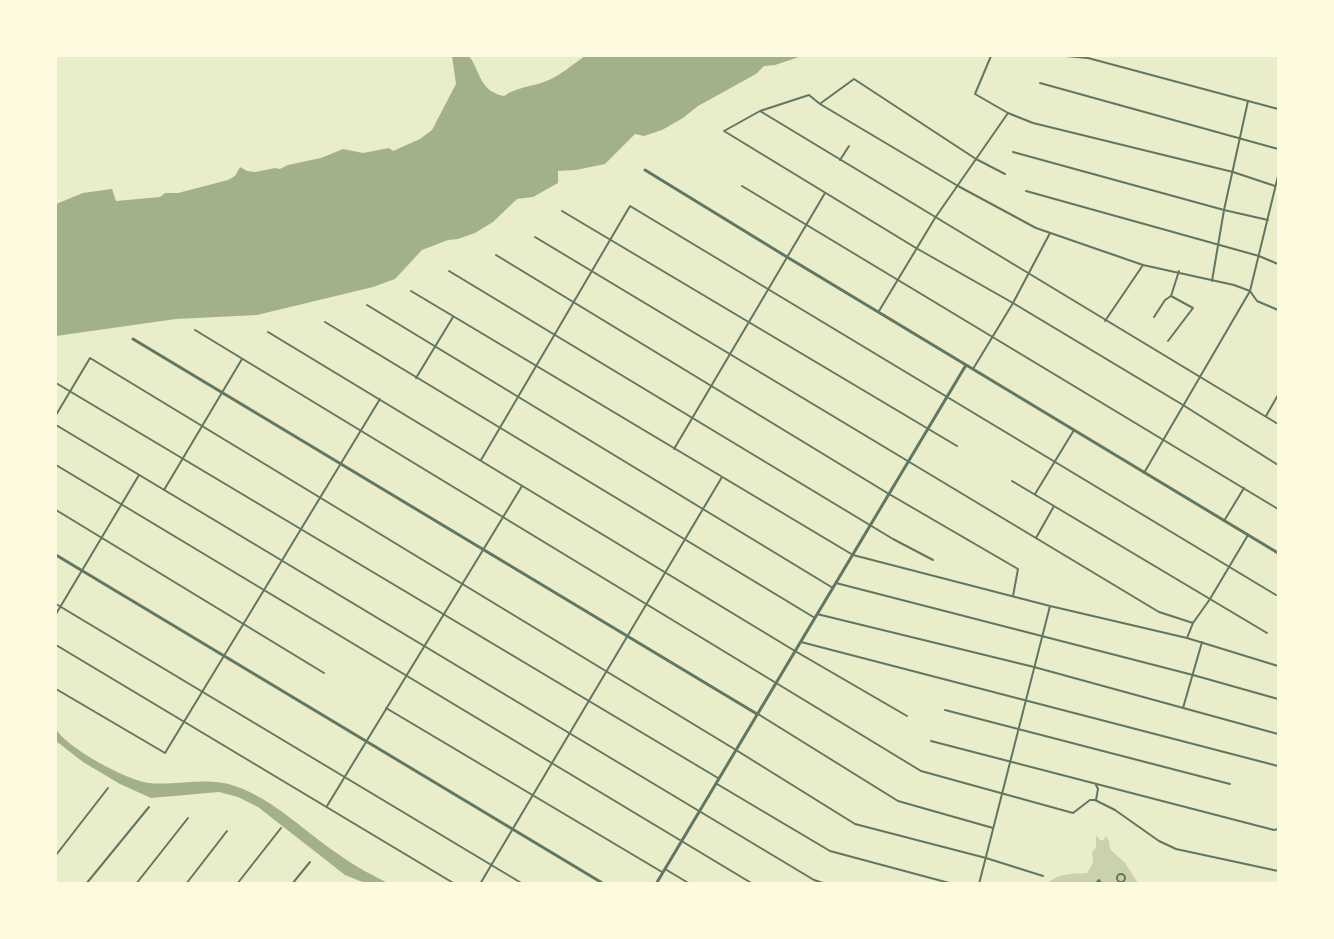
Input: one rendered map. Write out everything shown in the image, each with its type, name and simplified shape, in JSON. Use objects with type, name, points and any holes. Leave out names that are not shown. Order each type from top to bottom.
[{"type":"street","points":[[991,56],[975,94],[1008,113],[1033,123],[1233,172],[1275,186]]},
{"type":"street","points":[[1066,56],[1088,58],[1278,109]]},
{"type":"street","points":[[820,104],[854,79],[976,159],[1005,174]]},
{"type":"street","points":[[1040,83],[1278,149]]},
{"type":"street","points":[[1278,310],[1257,301],[1250,291],[1143,264],[1050,233],[1020,220],[957,186],[820,104],[809,95],[760,111],[724,131],[916,248],[1184,405],[1278,465]]},
{"type":"street","points":[[1212,281],[1224,210],[1248,101]]},
{"type":"street","points":[[760,111],[1278,424]]},
{"type":"street","points":[[878,312],[935,218],[1008,113]]},
{"type":"street","points":[[840,160],[849,146]]},
{"type":"street","points":[[1013,152],[1268,220]]},
{"type":"street","points":[[645,170],[1278,554]]},
{"type":"street","points":[[1144,473],[1250,291],[1278,176]]},
{"type":"street","points":[[742,186],[1278,509]]},
{"type":"street","points":[[1026,191],[1259,256],[1278,264]]},
{"type":"street","points":[[674,449],[825,192]]},
{"type":"street","points":[[481,460],[630,206],[1276,595]]},
{"type":"street","points":[[562,211],[957,446]]},
{"type":"street","points":[[973,369],[1013,303],[1050,233]]},
{"type":"street","points":[[535,237],[1159,612],[1193,623]]},
{"type":"street","points":[[496,255],[1018,569],[1013,596]]},
{"type":"street","points":[[1106,321],[1143,264]]},
{"type":"street","points":[[449,271],[933,560]]},
{"type":"street","points":[[1154,317],[1165,300],[1171,296],[1179,272]]},
{"type":"street","points":[[411,291],[853,555],[1050,606],[1187,638],[1278,666]]},
{"type":"street","points":[[1168,341],[1193,308],[1171,296]]},
{"type":"street","points":[[366,305],[833,588]]},
{"type":"street","points":[[417,378],[453,317]]},
{"type":"street","points":[[325,322],[816,616],[1034,667],[1278,734]]},
{"type":"street","points":[[195,330],[921,771],[1073,813],[1090,800],[1096,800],[1115,810],[1159,841],[1176,849],[1278,871]]},
{"type":"street","points":[[268,332],[795,651],[907,716]]},
{"type":"street","points":[[133,339],[758,714],[898,801],[993,828]]},
{"type":"street","points":[[56,415],[90,358],[855,824],[986,858],[1043,876]]},
{"type":"street","points":[[164,490],[242,359]]},
{"type":"street","points":[[656,884],[966,365]]},
{"type":"street","points":[[56,383],[719,778]]},
{"type":"street","points":[[1266,417],[1278,395]]},
{"type":"street","points":[[56,689],[165,753],[380,399]]},
{"type":"street","points":[[56,425],[814,880],[826,884]]},
{"type":"street","points":[[1035,495],[1074,430]]},
{"type":"street","points":[[56,465],[753,884]]},
{"type":"street","points":[[56,614],[139,475]]},
{"type":"street","points":[[480,884],[722,477]]},
{"type":"street","points":[[1012,481],[1267,633]]},
{"type":"street","points":[[326,807],[522,486]]},
{"type":"street","points":[[1224,521],[1244,489]]},
{"type":"street","points":[[1036,539],[1054,506]]},
{"type":"street","points":[[56,510],[324,674]]},
{"type":"street","points":[[1187,638],[1193,623],[1248,535]]},
{"type":"street","points":[[56,555],[604,884]]},
{"type":"street","points":[[836,583],[1278,699]]},
{"type":"street","points":[[56,604],[523,884]]},
{"type":"street","points":[[979,884],[1050,606]]},
{"type":"street","points":[[801,642],[1278,766]]},
{"type":"street","points":[[1183,708],[1202,642]]},
{"type":"street","points":[[56,645],[455,884]]},
{"type":"street","points":[[387,708],[533,795],[690,884]]},
{"type":"street","points":[[945,710],[1230,784]]},
{"type":"street","points":[[931,741],[1096,785],[1278,829]]},
{"type":"street","points":[[716,783],[830,851],[953,884]]},
{"type":"street","points":[[1096,785],[1098,789],[1096,800]]},
{"type":"street","points":[[56,855],[108,788]]},
{"type":"street","points":[[86,884],[149,807]]},
{"type":"street","points":[[136,884],[188,819]]},
{"type":"street","points":[[237,884],[281,828]]},
{"type":"street","points":[[186,884],[226,831]]},
{"type":"street","points":[[292,884],[310,862]]},
{"type":"street","points":[[1095,884],[1099,880],[1102,884]]},
{"type":"shaded area","points":[[452,56],[469,56],[485,85],[496,94],[504,96],[550,80],[585,56],[802,56],[775,65],[764,66],[756,74],[698,106],[662,130],[644,136],[635,134],[605,164],[558,171],[558,183],[533,197],[517,199],[493,222],[475,233],[422,250],[395,279],[373,287],[257,315],[176,319],[56,336],[56,204],[83,193],[112,189],[116,201],[160,197],[165,193],[178,193],[228,180],[235,176],[240,167],[255,172],[280,169],[321,158],[343,149],[363,153],[389,148],[393,151],[420,139],[432,130],[456,84]]},
{"type":"shaded area","points":[[56,729],[62,737],[84,754],[112,770],[139,781],[160,784],[214,782],[250,792],[277,808],[347,860],[388,883],[365,883],[345,875],[258,807],[238,797],[219,792],[151,798],[120,784],[83,762],[56,741]]},
{"type":"shaded area","points":[[1096,835],[1100,840],[1104,840],[1105,836],[1109,840],[1110,849],[1125,863],[1138,883],[1047,884],[1060,876],[1087,873],[1093,863],[1092,852],[1096,848]]}]
